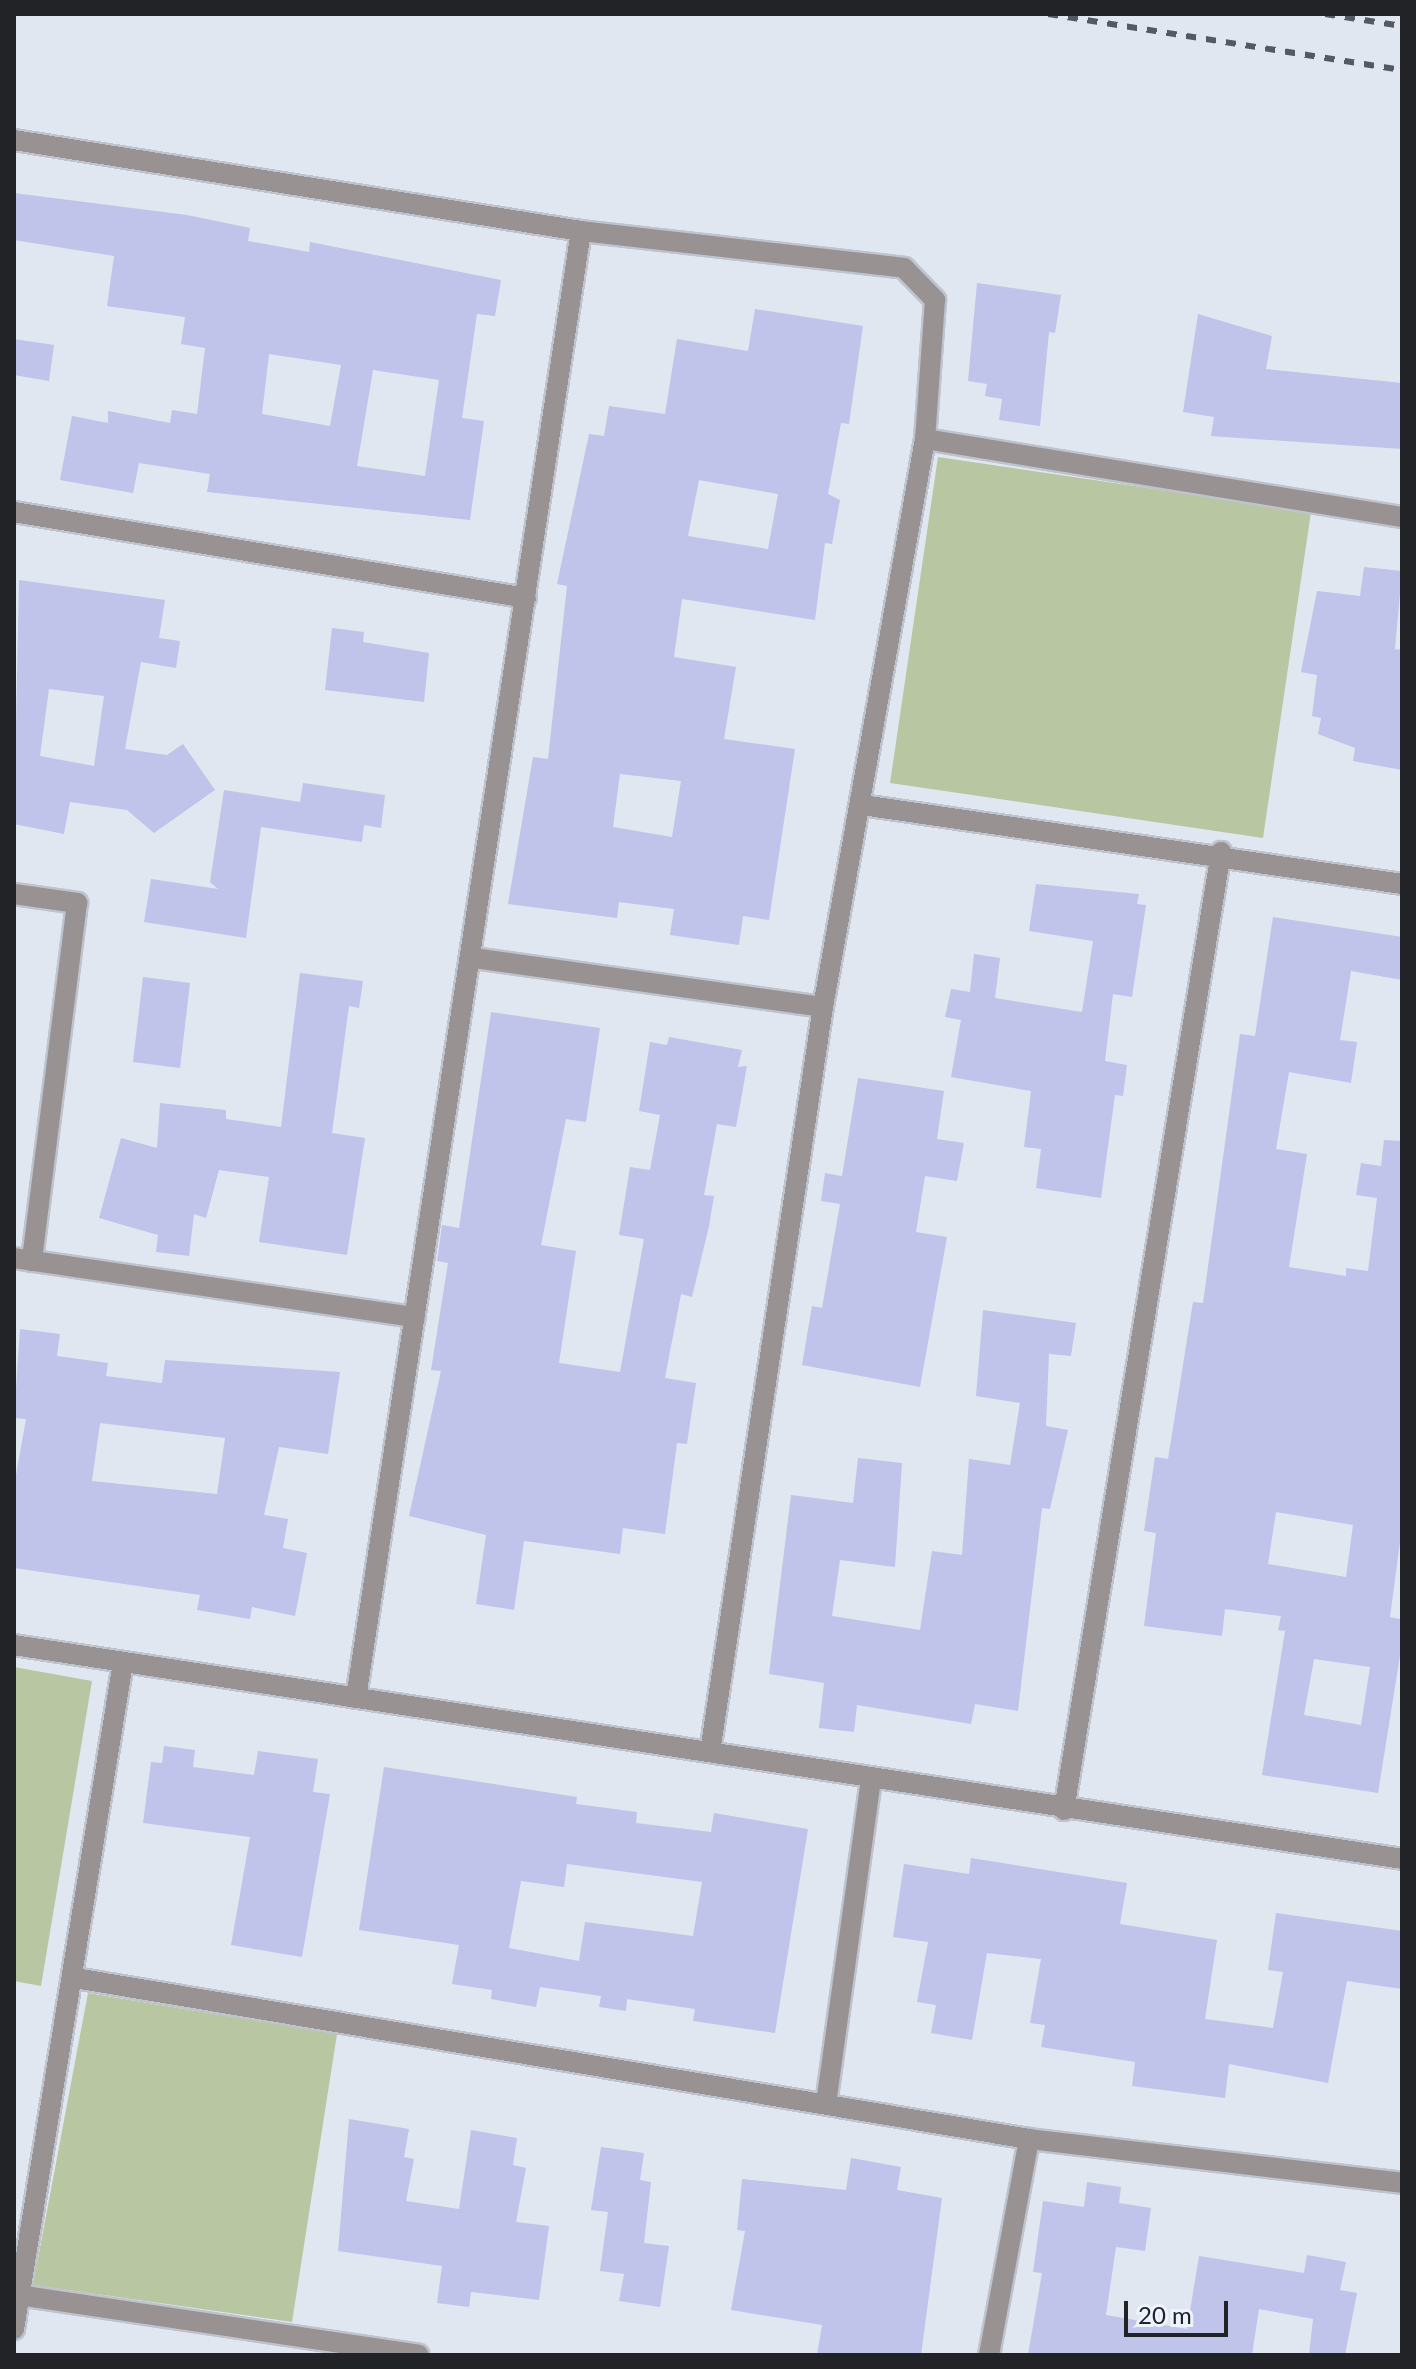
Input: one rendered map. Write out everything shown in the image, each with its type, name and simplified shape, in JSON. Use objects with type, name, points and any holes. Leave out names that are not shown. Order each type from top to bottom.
[{"type":"street","points":[[14,140],[581,231],[904,268],[935,300],[925,439],[862,805],[823,1007],[710,1752]]},
{"type":"street","points":[[356,1698],[474,958],[581,231]]},
{"type":"street","points":[[925,439],[1402,517]]},
{"type":"street","points":[[14,512],[526,598]]},
{"type":"street","points":[[862,805],[1221,852],[1402,884]]},
{"type":"street","points":[[1064,1810],[1221,852]]},
{"type":"street","points":[[14,894],[77,903],[23,1259],[415,1317]]},
{"type":"street","points":[[474,958],[823,1007]]},
{"type":"street","points":[[14,1645],[1064,1810],[1402,1859]]},
{"type":"street","points":[[14,2329],[75,1978],[123,1663]]},
{"type":"street","points":[[826,2104],[871,1778]]},
{"type":"street","points":[[75,1978],[1029,2139],[1402,2183]]},
{"type":"street","points":[[989,2355],[1029,2139]]},
{"type":"street","points":[[19,2295],[419,2355]]},
{"type":"green space","points":[[938,457],[1311,512],[1263,838],[890,783]]},
{"type":"green space","points":[[14,1667],[92,1681],[41,1986],[14,1981]]},
{"type":"green space","points":[[88,1993],[337,2034],[292,2322],[33,2285]]},
{"type":"building","points":[[14,193],[187,215],[250,228],[248,241],[309,252],[310,242],[501,280],[495,316],[477,314],[462,418],[484,421],[470,520],[207,492],[210,474],[139,463],[133,493],[60,480],[72,416],[108,423],[108,411],[170,423],[172,410],[197,414],[205,348],[181,344],[185,317],[107,306],[114,256],[14,240]],"holes":[[[269,354],[341,365],[330,426],[262,414]],[[373,370],[439,380],[425,476],[357,466]]]},
{"type":"building","points":[[977,283],[1061,295],[1055,333],[1049,332],[1040,426],[999,420],[1002,399],[985,396],[987,384],[968,381]]},
{"type":"building","points":[[755,309],[863,326],[849,424],[841,423],[828,494],[840,500],[832,544],[825,543],[815,620],[682,599],[674,657],[736,667],[724,739],[795,749],[769,920],[743,916],[739,945],[670,935],[674,909],[619,902],[617,918],[508,904],[533,757],[548,759],[567,586],[557,584],[589,434],[604,436],[609,406],[665,414],[677,339],[748,351]],"holes":[[[699,480],[778,494],[768,549],[688,536]],[[620,774],[681,781],[672,837],[613,827]]]},
{"type":"building","points":[[1198,314],[1272,336],[1266,369],[1402,383],[1402,449],[1211,436],[1214,417],[1183,412]]},
{"type":"building","points":[[14,339],[54,345],[49,381],[14,375]]},
{"type":"building","points":[[1364,567],[1402,571],[1395,649],[1402,650],[1402,770],[1353,761],[1355,748],[1318,734],[1321,718],[1312,716],[1317,675],[1301,672],[1317,591],[1360,596]]},
{"type":"building","points":[[19,580],[165,600],[159,638],[180,641],[176,668],[141,662],[125,749],[167,755],[183,744],[215,790],[154,833],[127,810],[70,802],[64,834],[14,824]],"holes":[[[49,689],[104,696],[94,766],[40,756]]]},
{"type":"building","points":[[332,628],[364,632],[363,642],[429,653],[424,702],[325,690]]},
{"type":"building","points":[[303,783],[385,795],[381,828],[364,825],[362,842],[261,827],[246,938],[144,922],[151,879],[218,889],[210,882],[224,790],[300,802]]},
{"type":"building","points":[[1036,884],[1139,894],[1137,904],[1146,905],[1132,997],[1113,994],[1105,1061],[1127,1065],[1123,1096],[1115,1095],[1101,1198],[1036,1188],[1041,1149],[1024,1147],[1031,1091],[951,1077],[961,1020],[945,1017],[951,989],[970,992],[974,954],[1000,958],[995,998],[1082,1012],[1093,941],[1029,931]]},
{"type":"building","points":[[1273,917],[1402,937],[1402,980],[1351,971],[1340,1040],[1357,1042],[1351,1083],[1289,1072],[1276,1149],[1307,1154],[1289,1267],[1346,1276],[1346,1268],[1368,1271],[1377,1198],[1356,1195],[1361,1163],[1381,1166],[1384,1140],[1402,1141],[1402,1527],[1390,1617],[1400,1619],[1402,1643],[1378,1793],[1262,1775],[1285,1631],[1278,1630],[1281,1616],[1225,1609],[1222,1636],[1144,1626],[1156,1533],[1144,1531],[1155,1457],[1168,1459],[1193,1302],[1203,1303],[1240,1034],[1255,1036]],"holes":[[[1276,1512],[1353,1525],[1346,1577],[1268,1564]],[[1314,1659],[1370,1667],[1361,1725],[1304,1715]]]},
{"type":"building","points":[[300,973],[363,981],[359,1008],[349,1006],[332,1133],[365,1138],[347,1255],[259,1242],[269,1177],[219,1170],[206,1218],[194,1214],[189,1256],[156,1252],[158,1235],[99,1218],[121,1138],[157,1148],[160,1103],[226,1110],[226,1119],[281,1127]]},
{"type":"building","points":[[143,977],[190,983],[180,1068],[133,1062]]},
{"type":"building","points":[[491,1012],[600,1028],[586,1122],[566,1119],[541,1245],[576,1251],[559,1363],[620,1372],[644,1239],[619,1235],[630,1167],[650,1170],[660,1115],[639,1111],[650,1042],[667,1045],[669,1037],[742,1050],[738,1067],[747,1066],[736,1127],[717,1124],[704,1195],[714,1196],[709,1226],[692,1297],[681,1294],[665,1378],[696,1383],[687,1444],[677,1443],[665,1534],[623,1528],[620,1554],[524,1541],[514,1610],[476,1604],[486,1535],[409,1516],[441,1371],[431,1370],[448,1263],[437,1261],[442,1225],[459,1228]]},
{"type":"building","points":[[858,1078],[944,1091],[937,1139],[964,1143],[957,1181],[925,1176],[916,1232],[947,1237],[920,1387],[802,1365],[812,1306],[822,1308],[840,1204],[821,1201],[825,1173],[842,1176]]},
{"type":"building","points":[[983,1310],[1076,1323],[1071,1356],[1049,1354],[1046,1426],[1068,1430],[1050,1509],[1042,1508],[1018,1711],[975,1704],[971,1724],[857,1705],[854,1732],[819,1728],[824,1683],[769,1674],[791,1495],[853,1503],[858,1458],[902,1463],[895,1567],[840,1560],[832,1616],[920,1630],[932,1551],[962,1555],[969,1459],[1010,1465],[1020,1403],[976,1396]]},
{"type":"building","points":[[20,1329],[60,1334],[57,1356],[108,1363],[106,1376],[162,1383],[165,1360],[340,1372],[328,1454],[279,1447],[264,1515],[288,1519],[283,1548],[307,1553],[295,1616],[252,1607],[250,1619],[197,1610],[200,1595],[14,1568],[14,1486],[26,1419],[14,1418]],"holes":[[[100,1423],[225,1438],[217,1494],[92,1481]]]},
{"type":"building","points":[[164,1746],[195,1750],[193,1767],[254,1775],[258,1751],[318,1759],[313,1792],[330,1794],[302,1957],[231,1945],[250,1837],[143,1823],[151,1762],[162,1763]]},
{"type":"building","points":[[384,1767],[577,1797],[576,1804],[637,1812],[636,1823],[711,1832],[714,1813],[808,1829],[775,2033],[693,2021],[695,2009],[627,1999],[626,2011],[599,2007],[601,1996],[540,1987],[536,2007],[491,1999],[492,1990],[452,1984],[459,1945],[359,1930]],"holes":[[[567,1864],[702,1882],[693,1936],[585,1922],[579,1961],[509,1948],[521,1881],[564,1887]]]},
{"type":"building","points":[[971,1858],[1127,1883],[1120,1924],[1217,1940],[1205,2019],[1273,2028],[1283,1972],[1268,1970],[1276,1913],[1402,1931],[1402,1989],[1347,1981],[1328,2083],[1229,2064],[1225,2098],[1132,2086],[1135,2062],[1041,2047],[1045,2025],[1030,2023],[1041,1959],[987,1953],[972,2040],[931,2033],[936,2005],[917,2002],[928,1942],[893,1937],[904,1864],[969,1874]]},
{"type":"building","points":[[349,2119],[409,2129],[404,2157],[414,2159],[406,2201],[459,2209],[471,2130],[517,2138],[513,2165],[526,2168],[516,2222],[549,2226],[539,2300],[471,2292],[469,2307],[437,2303],[442,2266],[338,2251]]},
{"type":"building","points":[[601,2147],[644,2153],[640,2180],[651,2182],[644,2243],[669,2246],[660,2307],[619,2301],[624,2274],[600,2271],[608,2212],[591,2210]]},
{"type":"building","points":[[851,2158],[901,2167],[897,2190],[942,2198],[921,2355],[817,2355],[822,2325],[731,2310],[745,2231],[737,2230],[742,2179],[846,2190]]},
{"type":"building","points":[[1087,2182],[1121,2187],[1119,2203],[1151,2208],[1145,2251],[1116,2247],[1106,2315],[1187,2329],[1199,2256],[1304,2273],[1307,2255],[1346,2262],[1340,2290],[1357,2293],[1345,2355],[1309,2355],[1313,2319],[1259,2309],[1252,2355],[1028,2355],[1042,2273],[1033,2272],[1043,2201],[1084,2207]]},
{"type":"railway","points":[[1048,14],[1402,70]]},
{"type":"railway","points":[[1325,14],[1402,26]]}]
